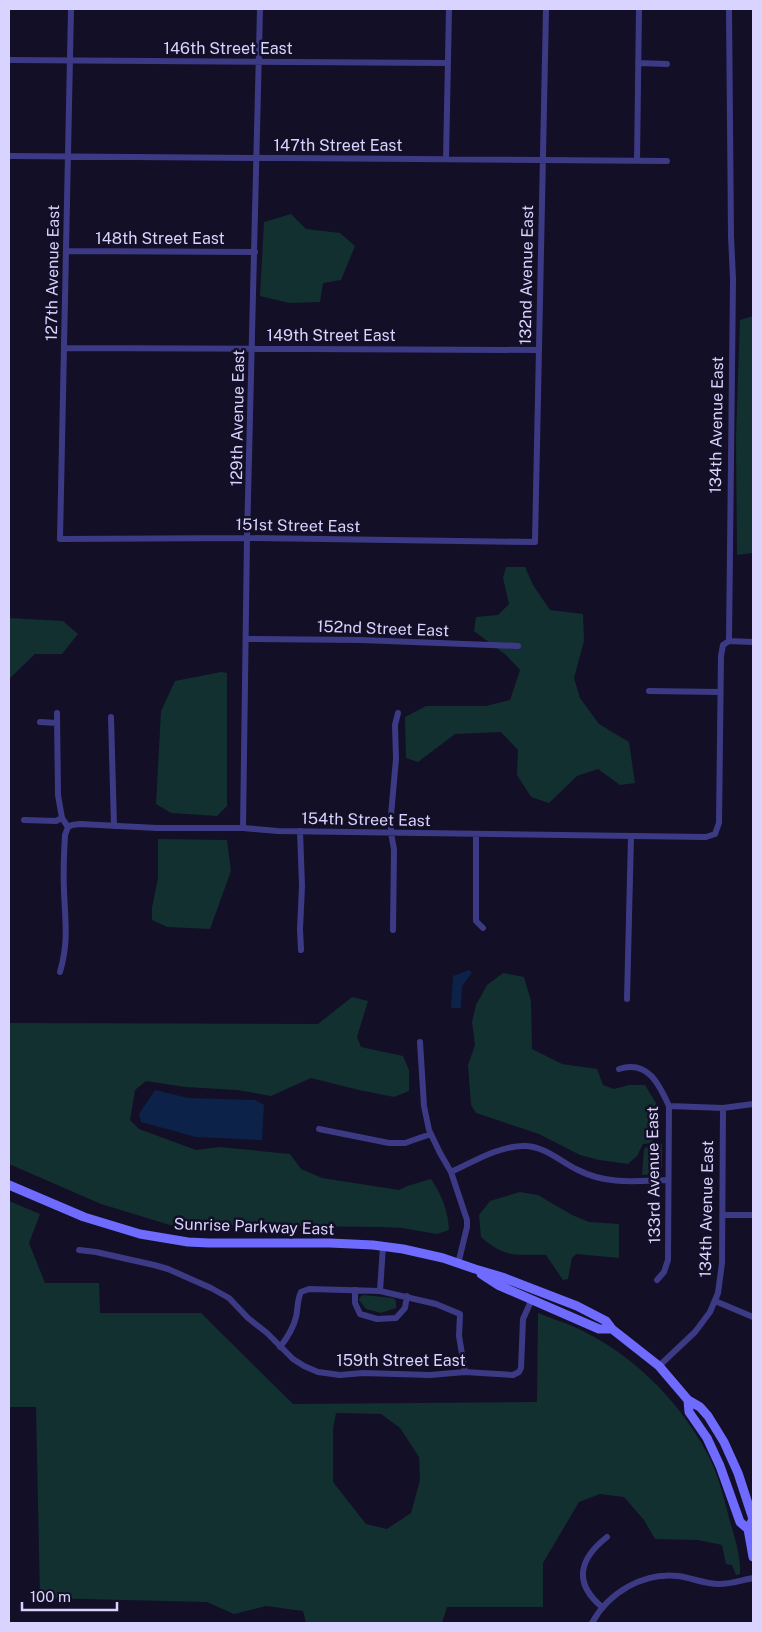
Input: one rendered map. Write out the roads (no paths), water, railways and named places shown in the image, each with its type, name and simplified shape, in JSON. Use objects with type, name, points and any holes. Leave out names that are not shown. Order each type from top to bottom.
[{"type":"street","name":"127th Avenue East","points":[[60,538],[71,9]]},
{"type":"street","name":"129th Avenue East","points":[[243,828],[247,538],[260,9]]},
{"type":"street","points":[[446,159],[449,9]]},
{"type":"street","name":"132nd Avenue East","points":[[535,542],[546,9]]},
{"type":"street","points":[[637,161],[639,9]]},
{"type":"street","name":"134th Avenue East","points":[[713,836],[718,828],[719,813],[722,648],[725,642],[729,641],[733,279],[729,9]]},
{"type":"street","name":"146th Street East","points":[[9,60],[448,63]]},
{"type":"street","points":[[638,63],[668,64]]},
{"type":"street","name":"147th Street East","points":[[9,156],[667,161]]},
{"type":"street","name":"148th Street East","points":[[66,251],[255,252]]},
{"type":"street","name":"149th Street East","points":[[64,348],[538,350]]},
{"type":"street","name":"151st Street East","points":[[60,538],[247,538],[535,542]]},
{"type":"street","name":"152nd Street East","points":[[247,639],[361,640],[518,646]]},
{"type":"street","points":[[729,641],[753,642]]},
{"type":"street","points":[[649,691],[720,692]]},
{"type":"street","points":[[57,713],[58,795],[62,818],[68,827],[65,835],[64,890],[67,927],[66,944],[60,972]]},
{"type":"street","points":[[393,930],[394,849],[391,833],[396,759],[395,725],[398,713]]},
{"type":"street","points":[[110,717],[114,826]]},
{"type":"street","points":[[40,722],[57,723]]},
{"type":"street","points":[[24,820],[56,820],[62,818]]},
{"type":"street","name":"154th Street East","points":[[68,827],[80,824],[243,828],[278,832],[713,836]]},
{"type":"street","points":[[300,831],[302,886],[301,950]]},
{"type":"street","points":[[476,835],[476,921],[482,928]]},
{"type":"street","points":[[627,998],[631,836]]},
{"type":"street","points":[[420,1042],[424,1106],[431,1134],[450,1172],[467,1220],[458,1264]]},
{"type":"street","name":"133rd Avenue East","points":[[619,1069],[627,1066],[635,1067],[653,1076],[662,1089],[669,1106],[668,1260],[664,1272],[657,1280]]},
{"type":"street","points":[[669,1106],[723,1108],[753,1104]]},
{"type":"street","name":"134th Avenue East","points":[[659,1366],[695,1332],[710,1312],[721,1278],[723,1108]]},
{"type":"street","points":[[319,1129],[389,1143],[405,1143],[431,1134]]},
{"type":"street","points":[[450,1172],[497,1151],[526,1146],[541,1149],[579,1171],[607,1181],[668,1180]]},
{"type":"street","name":"Sunrise Parkway East","points":[[9,1185],[104,1224],[165,1239],[209,1243],[330,1243],[383,1246],[424,1254],[502,1277],[577,1306],[606,1321],[612,1329],[659,1366]]},
{"type":"street","points":[[722,1215],[753,1215]]},
{"type":"street","points":[[380,1291],[383,1246]]},
{"type":"street","name":"159th Street East","points":[[79,1250],[96,1252],[168,1269],[211,1288],[229,1298],[248,1318],[304,1366],[328,1374],[430,1375],[465,1372],[508,1376],[519,1372],[522,1362],[523,1319],[532,1299]]},
{"type":"street","name":"Sunrise Parkway East","points":[[475,1270],[498,1284],[599,1329],[612,1329]]},
{"type":"street","points":[[280,1347],[291,1333],[301,1292],[310,1289],[380,1291],[436,1304],[460,1314],[459,1336],[465,1372]]},
{"type":"street","points":[[355,1290],[355,1303],[360,1314],[377,1320],[396,1318],[405,1308],[407,1296]]},
{"type":"street","points":[[715,1301],[753,1317]]},
{"type":"street","points":[[659,1366],[688,1400],[700,1407],[724,1442],[738,1473],[753,1519],[748,1529],[753,1557]]},
{"type":"street","points":[[688,1400],[689,1412],[707,1438],[720,1466],[740,1522],[748,1529]]},
{"type":"street","points":[[602,1607],[592,1599],[583,1584],[583,1576],[584,1568],[589,1558],[599,1544],[607,1537]]},
{"type":"street","points":[[592,1623],[602,1607],[624,1589],[653,1577],[679,1577],[719,1584],[753,1578]]},
{"type":"water","points":[[469,970],[472,973],[462,986],[461,1008],[451,1008],[453,976]]},
{"type":"water","points":[[155,1090],[188,1098],[255,1100],[264,1105],[262,1140],[196,1137],[141,1122],[139,1114]]}]
